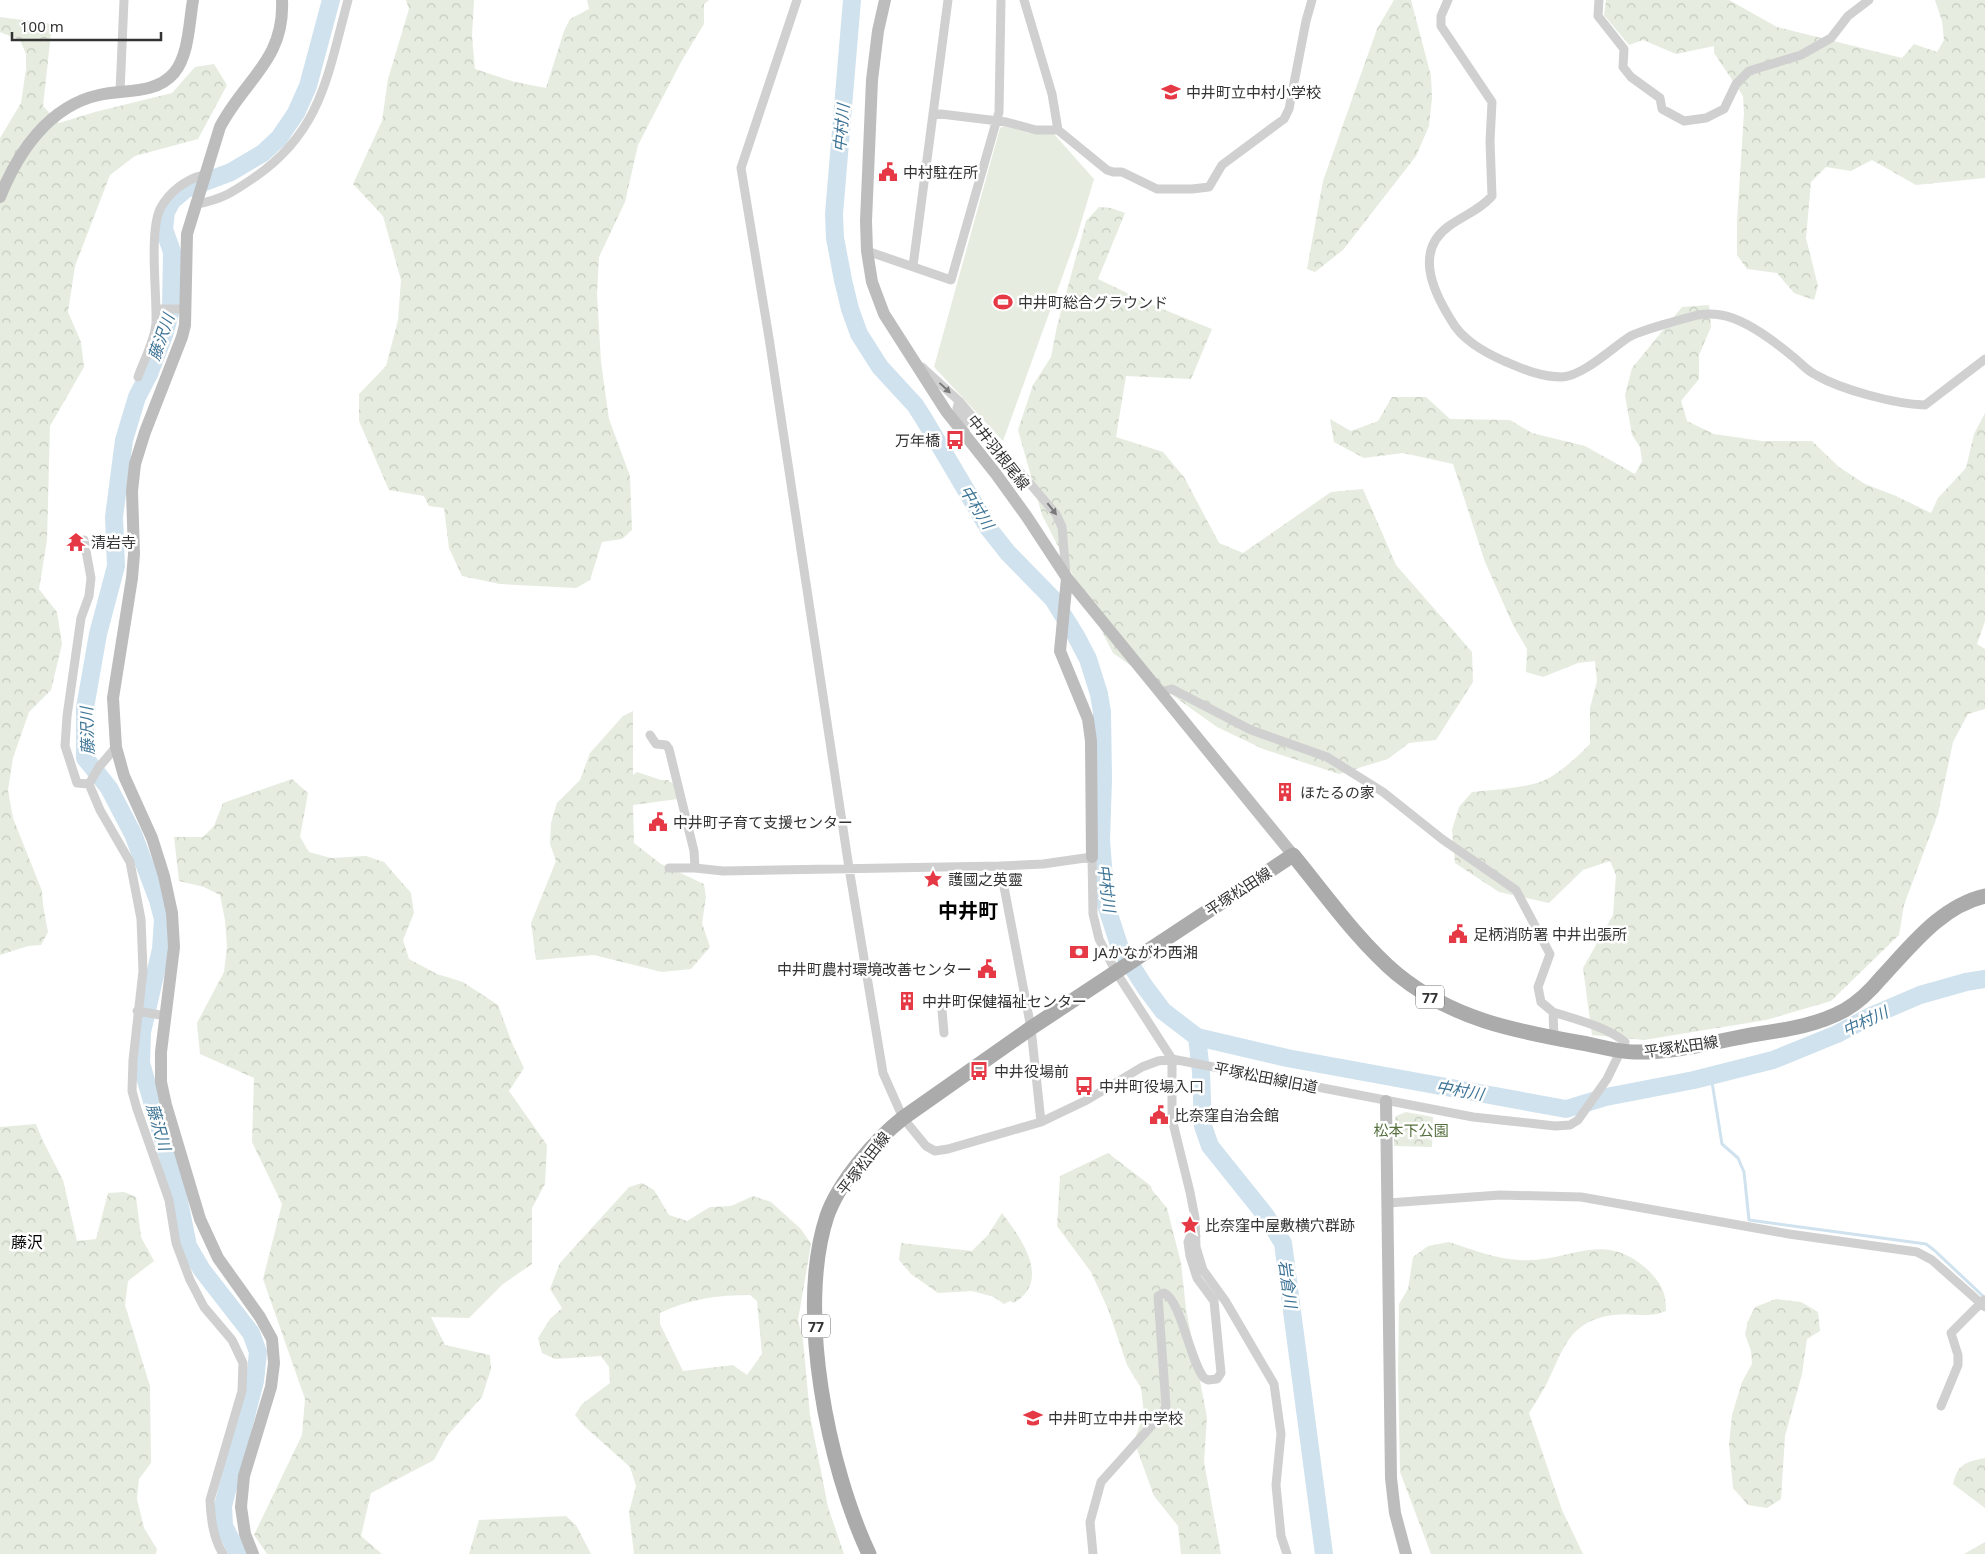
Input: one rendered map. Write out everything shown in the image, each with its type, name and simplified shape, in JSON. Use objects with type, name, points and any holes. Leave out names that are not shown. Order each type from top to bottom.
[{"type":"main road","name":"平塚松田線","points":[[869,1554],[845,1492],[831,1444],[822,1395],[815,1302],[817,1267],[820,1242],[827,1216],[841,1189],[883,1134],[903,1118],[1030,1028],[1293,854],[1369,947],[1404,978],[1430,997],[1462,1013],[1502,1028],[1633,1052],[1671,1049],[1798,1027],[1828,1018],[1846,1009],[1863,997],[1933,924],[1956,907],[1972,899],[1985,896]]},
{"type":"street","points":[[120,92],[124,0]]},
{"type":"street","points":[[0,197],[9,175],[41,127],[66,107],[98,95],[153,88],[173,74],[180,66],[184,53],[194,0]]},
{"type":"street","points":[[253,1554],[245,1534],[241,1507],[244,1476],[271,1387],[274,1364],[272,1339],[260,1318],[218,1258],[200,1219],[166,1105],[161,1082],[162,1052],[174,947],[172,913],[164,876],[152,838],[127,785],[116,748],[113,698],[132,578],[134,554],[132,490],[135,464],[145,432],[182,337],[187,234],[220,127],[227,113],[264,66],[280,34],[282,0]]},
{"type":"street","points":[[195,207],[231,193],[275,162],[303,132],[323,93],[348,0]]},
{"type":"street","points":[[797,0],[742,168],[774,367],[849,868],[883,1073],[903,1118]]},
{"type":"street","name":"中井羽根尾線","points":[[885,0],[878,31],[872,80],[866,221],[867,250],[872,282],[884,314],[946,411],[1028,517],[1067,578],[1293,854]]},
{"type":"street","points":[[913,266],[948,0]]},
{"type":"street","points":[[867,250],[951,280],[998,121],[1001,0]]},
{"type":"street","points":[[1024,0],[1052,94],[1058,130]]},
{"type":"street","points":[[933,113],[998,121],[1036,130],[1058,130],[1107,170],[1122,172],[1157,189],[1192,189],[1209,186],[1222,165],[1284,119],[1289,109],[1306,21],[1312,0]]},
{"type":"street","points":[[1448,0],[1441,16],[1441,26],[1492,102],[1490,141],[1492,196],[1484,206],[1448,226],[1436,240],[1429,257],[1431,281],[1442,306],[1457,331],[1487,353],[1537,375],[1564,377],[1593,363],[1631,335],[1699,315],[1720,315],[1749,326],[1790,354],[1815,375],[1848,388],[1913,404],[1925,405],[1985,360]]},
{"type":"street","points":[[1599,0],[1598,16],[1624,49],[1623,67],[1631,77],[1660,98],[1662,109],[1684,121],[1706,118],[1724,109],[1736,84],[1749,71],[1801,55],[1832,38],[1848,16],[1869,0]]},
{"type":"street","points":[[138,377],[154,333],[157,309],[155,226],[160,209],[170,195],[183,184],[204,175]]},
{"type":"street","points":[[157,309],[182,309]]},
{"type":"street","points":[[909,355],[959,401],[1056,514],[1062,527],[1067,578],[1060,651],[1088,719],[1090,734],[1093,914],[1099,939],[1172,1059],[1172,1119],[1190,1192],[1195,1218],[1196,1247],[1203,1270],[1226,1302],[1274,1384],[1281,1434],[1276,1485],[1281,1536],[1287,1554]]},
{"type":"street","points":[[959,401],[957,408],[965,420],[964,434]]},
{"type":"street","points":[[84,540],[91,578],[89,596],[81,618],[65,746],[77,783],[90,782]]},
{"type":"street","points":[[1160,692],[1172,690],[1251,730],[1327,757],[1384,792],[1442,840],[1516,890],[1550,954],[1538,987],[1541,1002],[1553,1012],[1616,1035],[1625,1042],[1621,1050]]},
{"type":"street","points":[[650,735],[656,744],[666,745],[669,749],[694,851],[695,868]]},
{"type":"street","points":[[90,782],[99,767],[116,748]]},
{"type":"street","points":[[90,782],[100,810],[130,862],[141,919],[143,972],[132,1060],[132,1091],[136,1109],[169,1200],[176,1243],[190,1280],[204,1307],[232,1340],[243,1363],[242,1392],[210,1500],[211,1519],[218,1546],[223,1554]]},
{"type":"street","points":[[669,868],[695,868],[723,872],[1000,866],[1043,864],[1092,857]]},
{"type":"street","points":[[1000,866],[1030,1028],[1041,1122]]},
{"type":"street","points":[[942,1010],[944,1033]]},
{"type":"street","points":[[137,1011],[166,1016]]},
{"type":"street","points":[[1553,1012],[1554,1038]]},
{"type":"street","name":"平塚松田線旧道","points":[[903,1118],[926,1146],[934,1151],[948,1149],[1041,1122],[1087,1100],[1142,1067],[1158,1061],[1172,1059],[1473,1117],[1555,1126],[1574,1124],[1604,1084],[1621,1050]]},
{"type":"street","points":[[1386,1100],[1391,1478],[1395,1514],[1406,1554]]},
{"type":"street","points":[[1388,1203],[1500,1195],[1581,1197],[1789,1234],[1917,1252],[1932,1260],[1984,1302],[1951,1333],[1958,1354],[1958,1365],[1941,1406]]},
{"type":"street","points":[[1093,1554],[1090,1522],[1101,1482],[1164,1411],[1166,1406],[1157,1300],[1161,1293],[1168,1294],[1170,1297],[1201,1374],[1208,1380],[1213,1381],[1220,1377],[1221,1366],[1214,1301],[1198,1278],[1190,1256],[1188,1242],[1190,1237],[1196,1236]]},
{"type":"green space","points":[[406,0],[474,0],[472,36],[475,69],[515,82],[546,88],[564,31],[570,19],[589,9],[587,0],[709,0],[704,4],[704,24],[681,62],[638,145],[625,202],[599,257],[597,294],[601,362],[609,419],[630,476],[632,530],[622,539],[602,542],[590,580],[576,588],[500,584],[462,576],[449,548],[444,508],[429,506],[424,496],[389,490],[359,421],[359,394],[386,366],[398,320],[401,280],[383,216],[353,184],[382,121],[388,79],[409,9]]},
{"type":"green space","points":[[1394,0],[1411,0],[1431,76],[1432,98],[1429,126],[1416,156],[1343,250],[1315,272],[1307,269],[1323,181],[1377,29]]},
{"type":"green space","points":[[1606,0],[1729,0],[1777,27],[1902,58],[1914,44],[1937,52],[1944,40],[1942,21],[1935,0],[1985,0],[1985,178],[1916,185],[1872,160],[1851,171],[1826,167],[1811,182],[1806,238],[1818,286],[1814,300],[1794,293],[1777,273],[1747,269],[1737,255],[1737,221],[1744,113],[1743,96],[1714,53],[1714,46],[1676,54],[1643,40],[1629,45],[1604,15]]},
{"type":"green space","points":[[0,17],[52,24],[43,106],[59,123],[172,93],[195,67],[214,64],[227,85],[198,139],[135,156],[110,175],[75,266],[68,312],[81,342],[84,367],[50,426],[47,540],[39,589],[57,612],[62,644],[51,690],[29,712],[13,758],[8,790],[13,818],[42,891],[48,932],[41,945],[28,946],[0,955],[0,138],[21,103],[26,69],[26,54],[20,40],[0,32]]},
{"type":"green space","name":"中井町総合グラウンド","points":[[1005,126],[1029,133],[1054,134],[1094,179],[1077,236],[1003,441],[934,367],[1000,128]]},
{"type":"green space","points":[[1099,207],[1111,208],[1125,213],[1098,279],[1150,304],[1212,329],[1191,379],[1126,376],[1116,437],[1163,452],[1184,477],[1219,543],[1243,553],[1331,492],[1363,489],[1396,565],[1472,652],[1473,682],[1436,740],[1409,743],[1388,759],[1339,774],[1263,749],[1217,727],[1113,653],[1042,515],[1018,430],[1033,385],[1051,357],[1057,326],[1086,221]]},
{"type":"green space","points":[[1709,305],[1711,327],[1699,355],[1699,379],[1681,401],[1687,421],[1714,434],[1762,441],[1812,441],[1839,467],[1865,484],[1931,513],[1938,498],[1966,468],[1974,434],[1985,413],[1985,621],[1977,644],[1985,649],[1985,709],[1968,714],[1953,742],[1938,814],[1904,905],[1899,935],[1831,1001],[1766,1020],[1644,1040],[1592,1035],[1583,968],[1613,915],[1616,875],[1610,861],[1583,870],[1549,903],[1499,892],[1455,863],[1452,830],[1459,807],[1472,792],[1518,787],[1543,781],[1574,760],[1590,744],[1590,708],[1597,681],[1595,661],[1578,663],[1543,677],[1526,672],[1527,649],[1513,625],[1485,562],[1453,464],[1403,453],[1364,458],[1334,442],[1330,419],[1351,431],[1378,421],[1392,397],[1426,397],[1450,419],[1510,420],[1532,433],[1585,446],[1635,474],[1642,461],[1640,447],[1632,435],[1625,395],[1632,368],[1682,307]]},
{"type":"green space","points":[[633,711],[633,775],[637,772],[661,780],[668,780],[673,784],[678,799],[633,805],[634,843],[661,864],[704,884],[706,897],[702,923],[710,947],[691,969],[662,972],[594,955],[536,960],[531,923],[556,861],[550,844],[551,823],[557,803],[580,780],[590,753],[623,716]]},
{"type":"green space","points":[[292,779],[308,793],[300,837],[309,852],[331,858],[366,856],[384,862],[411,893],[414,913],[403,940],[409,959],[437,974],[463,982],[498,1005],[512,1043],[524,1068],[509,1091],[547,1145],[545,1184],[532,1208],[532,1264],[503,1284],[469,1318],[431,1317],[445,1345],[490,1355],[491,1369],[482,1397],[447,1436],[434,1460],[371,1493],[361,1536],[382,1554],[267,1554],[254,1535],[302,1435],[305,1399],[263,1279],[282,1204],[252,1142],[254,1078],[200,1054],[197,1023],[224,972],[227,946],[225,920],[220,895],[204,887],[179,881],[174,837],[203,837],[214,826],[223,803]]},
{"type":"green space","name":"松本下公園","points":[[1406,1112],[1433,1117],[1432,1147],[1394,1146],[1394,1122],[1396,1116]]},
{"type":"green space","points":[[36,1124],[63,1180],[77,1241],[96,1239],[108,1193],[124,1192],[136,1197],[141,1237],[154,1261],[128,1281],[125,1305],[150,1386],[151,1463],[139,1479],[137,1499],[144,1528],[157,1549],[156,1554],[0,1554],[0,1127]]},
{"type":"green space","points":[[1108,1153],[1151,1186],[1152,1190],[1167,1208],[1181,1263],[1186,1309],[1207,1417],[1204,1462],[1221,1554],[1181,1554],[1178,1526],[1154,1496],[1134,1441],[1144,1414],[1141,1388],[1127,1365],[1108,1309],[1091,1272],[1057,1226],[1060,1176]]},
{"type":"green space","points":[[642,1183],[654,1190],[669,1215],[687,1221],[710,1207],[731,1206],[753,1196],[771,1202],[801,1229],[811,1244],[798,1320],[803,1340],[810,1415],[828,1507],[844,1554],[634,1554],[629,1512],[636,1486],[630,1467],[584,1426],[575,1415],[582,1404],[610,1383],[609,1367],[601,1356],[555,1359],[542,1353],[538,1338],[550,1319],[562,1308],[550,1289],[560,1263],[629,1187]],"holes":[[[750,1295],[757,1301],[762,1354],[747,1375],[733,1365],[683,1371],[660,1324],[660,1313],[682,1304],[715,1297]]]},
{"type":"green space","points":[[1002,1213],[1024,1246],[1032,1271],[1031,1283],[1025,1294],[1014,1303],[1010,1301],[1004,1304],[994,1297],[972,1291],[938,1293],[911,1274],[899,1260],[901,1243],[972,1251],[988,1235]]},
{"type":"green space","points":[[1449,1242],[1493,1256],[1519,1260],[1537,1260],[1585,1250],[1616,1251],[1632,1258],[1649,1271],[1662,1289],[1666,1311],[1653,1315],[1620,1314],[1598,1318],[1577,1330],[1564,1348],[1545,1387],[1529,1413],[1562,1510],[1583,1554],[1431,1554],[1400,1472],[1399,1304],[1408,1289],[1413,1257],[1428,1246]]},
{"type":"green space","points":[[1776,1299],[1801,1302],[1818,1312],[1820,1331],[1807,1339],[1802,1374],[1785,1436],[1781,1499],[1767,1508],[1748,1505],[1733,1488],[1729,1444],[1732,1415],[1742,1382],[1752,1364],[1751,1351],[1745,1334],[1748,1321],[1755,1307]]},
{"type":"green space","points":[[1985,1458],[1985,1508],[1953,1484],[1957,1472],[1963,1465]]},
{"type":"green space","points":[[566,1516],[576,1525],[591,1554],[469,1554],[479,1520]]},
{"type":"green space","points":[[1985,1542],[1985,1554],[1964,1554]]},
{"type":"waterway","name":"藤沢川","points":[[238,1554],[224,1526],[223,1506],[255,1381],[258,1352],[251,1333],[202,1270],[188,1246],[175,1181],[141,1063],[142,1032],[161,949],[163,919],[158,900],[133,834],[109,788],[85,758],[85,708],[98,634],[116,566],[114,517],[124,440],[137,397],[149,374],[164,335],[171,310],[172,252],[164,229],[166,212],[172,201],[186,189],[231,172],[263,153],[279,138],[296,113],[308,86],[331,0]]},
{"type":"waterway","name":"中村川","points":[[852,0],[834,214],[835,238],[850,309],[859,334],[880,367],[915,405],[989,529],[1008,553],[1053,599],[1088,659],[1099,694],[1102,712],[1103,779],[1101,840],[1106,905],[1120,948],[1163,1011],[1197,1037],[1287,1058],[1566,1109],[1606,1097],[1694,1080],[1773,1060],[1837,1034],[1871,1016],[1920,995],[1966,982],[1985,979]]},
{"type":"waterway","name":"岩倉川","points":[[1197,1037],[1201,1072],[1203,1126],[1210,1146],[1266,1216],[1283,1243],[1324,1554]]},
{"type":"waterway","points":[[1711,1076],[1722,1144],[1738,1158],[1744,1172],[1749,1220],[1926,1244],[1985,1298]]},
{"type":"place","name":"中井町立中村小学校","points":[[1171,92]]},
{"type":"place","name":"中村駐在所","points":[[888,172]]},
{"type":"place","name":"中井町総合グラウンド","points":[[1003,302]]},
{"type":"place","name":"万年橋","points":[[955,440]]},
{"type":"place","name":"清岩寺","points":[[76,542]]},
{"type":"place","name":"ほたるの家","points":[[1285,792]]},
{"type":"place","name":"中井町子育て支援センター","points":[[658,822]]},
{"type":"place","name":"護國之英靈","points":[[933,879]]},
{"type":"place","name":"足柄消防署 中井出張所","points":[[1458,934]]},
{"type":"place","name":"JAかながわ西湘","points":[[1079,952]]},
{"type":"place","name":"中井町農村環境改善センター","points":[[987,969]]},
{"type":"place","name":"中井町保健福祉センター","points":[[907,1001]]},
{"type":"place","name":"中井役場前","points":[[979,1071]]},
{"type":"place","name":"中井町役場入口","points":[[1084,1086]]},
{"type":"place","name":"比奈窪自治会館","points":[[1159,1115]]},
{"type":"place","name":"比奈窪中屋敷横穴群跡","points":[[1190,1225]]},
{"type":"place","name":"中井町立中井中学校","points":[[1033,1418]]},
{"type":"district","name":"中井町","points":[[968,910]]},
{"type":"district","name":"藤沢","points":[[27,1242]]}]
